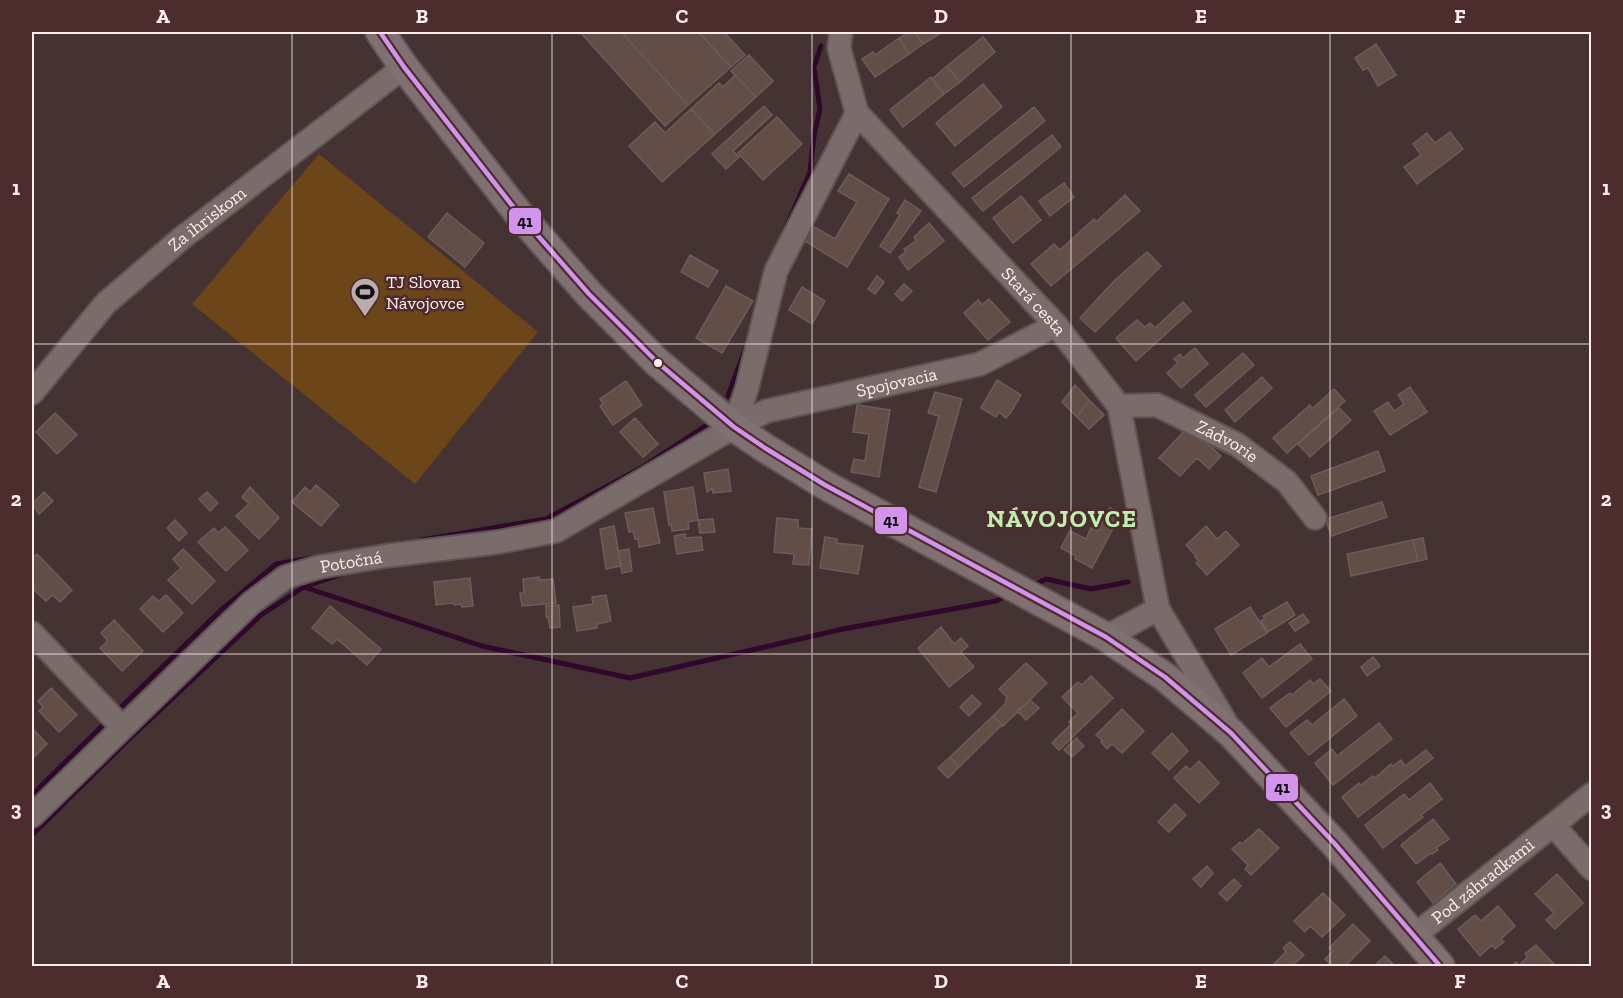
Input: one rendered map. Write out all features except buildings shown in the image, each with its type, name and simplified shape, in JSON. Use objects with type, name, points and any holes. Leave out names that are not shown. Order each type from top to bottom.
[{"type":"main road","points":[[380,32],[404,67],[518,213],[589,294],[657,362],[734,427],[765,448],[825,485],[1106,637],[1165,677],[1231,733],[1335,844],[1440,966]]},
{"type":"street","name":"Stará cesta","points":[[841,32],[839,48],[857,113],[1056,325],[1119,406],[1158,609],[1231,733]]},
{"type":"street","name":"Za ihriskom","points":[[32,393],[106,303],[182,238],[404,67]]},
{"type":"street","points":[[734,427],[747,388],[776,271],[857,113]]},
{"type":"street","name":"Spojovacia","points":[[734,427],[768,411],[980,364],[1056,325]]},
{"type":"street","name":"Zádvorie","points":[[1119,406],[1157,405],[1238,445],[1287,482],[1315,518]]},
{"type":"street","name":"Potočná","points":[[32,816],[251,603],[286,577],[319,567],[385,556],[499,542],[556,531],[734,427]]},
{"type":"street","points":[[1106,637],[1158,609]]},
{"type":"street","points":[[32,633],[122,727]]},
{"type":"street","name":"Pod záhradkami","points":[[1414,936],[1592,795]]},
{"type":"street","name":"Pod záhradkami","points":[[1552,825],[1592,868]]},
{"type":"shaded area","name":"TJ Slovan Návojovce","points":[[319,154],[538,332],[415,484],[192,304]]},
{"type":"waterway","points":[[786,228],[810,172],[820,109],[814,67],[821,46]]},
{"type":"waterway","points":[[728,396],[747,344]]},
{"type":"waterway","points":[[421,540],[546,519],[641,468],[707,425]]},
{"type":"waterway","points":[[118,710],[220,611],[276,564],[311,558]]},
{"type":"waterway","points":[[32,835],[127,741],[261,615],[304,587],[345,573]]},
{"type":"waterway","points":[[1038,583],[1046,579],[1091,589],[1128,582]]},
{"type":"waterway","points":[[304,587],[482,646],[630,678],[843,629],[1002,598]]},
{"type":"waterway","points":[[32,795],[107,721]]},
{"type":"transit line","name":"41","points":[[380,32],[404,67],[518,213],[589,294],[657,362],[734,427],[765,448],[825,485],[1106,637],[1165,677],[1231,733],[1335,844],[1440,966]]},
{"type":"place","name":"TJ Slovan Návojovce","points":[[365,318]]},
{"type":"district","name":"NÁVOJOVCE","points":[[1062,519]]}]
